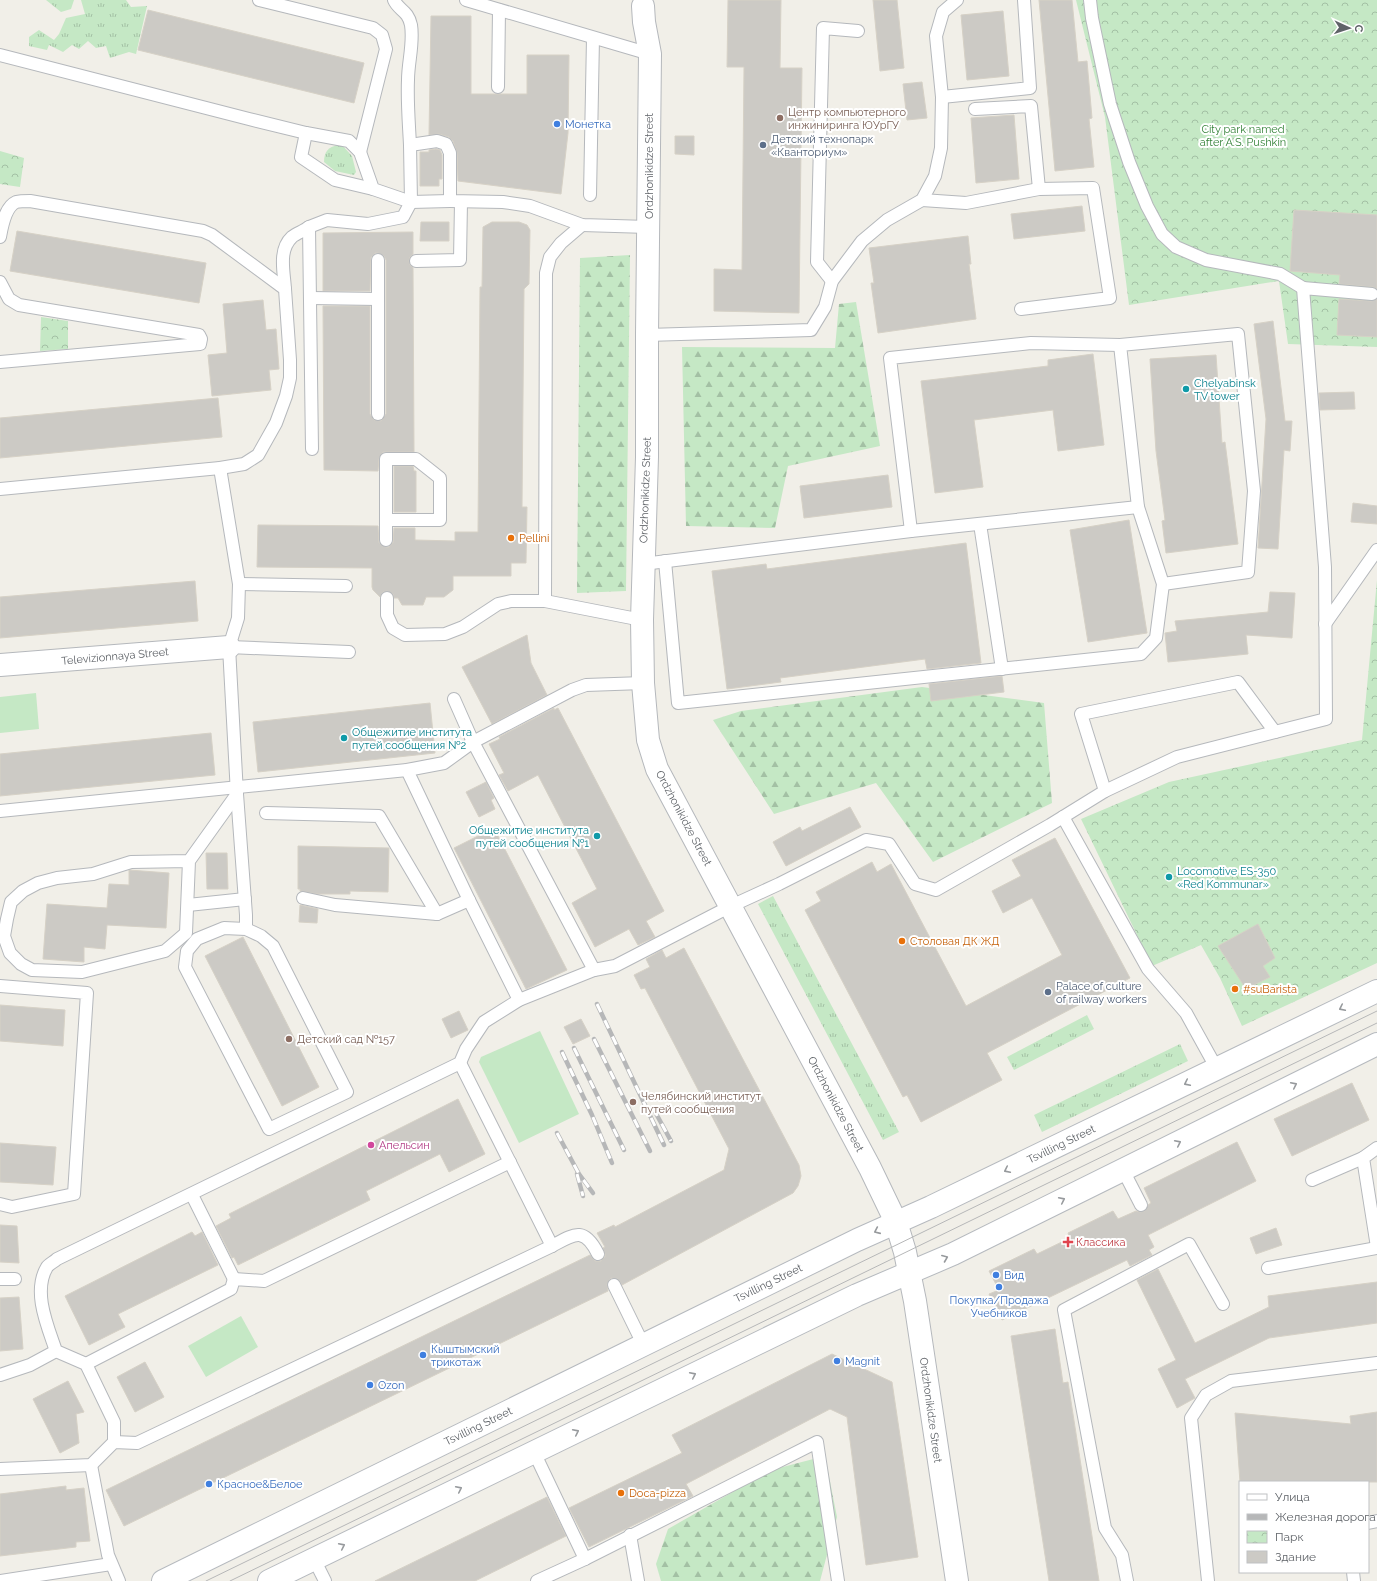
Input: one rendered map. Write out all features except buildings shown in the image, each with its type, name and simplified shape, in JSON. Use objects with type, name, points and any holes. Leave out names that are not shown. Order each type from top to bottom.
[{"type":"main road","name":"Ordzhonikidze Street","points":[[644,3],[644,22],[650,54],[646,335],[647,457],[642,620],[643,683],[648,740],[657,769],[870,1168],[896,1222],[905,1252],[915,1301],[956,1581]]},
{"type":"main road","name":"Televizionnaya Street","points":[[0,666],[229,647]]},
{"type":"main road","name":"Tsvilling Street","points":[[163,1581],[850,1243],[931,1207],[1377,991]]},
{"type":"main road","points":[[269,1581],[857,1295],[953,1254],[1377,1044]]},
{"type":"lane","points":[[259,0],[373,28],[382,35],[386,49],[360,152]]},
{"type":"lane","points":[[0,489],[220,468],[244,464],[258,455],[276,422],[286,396],[290,378],[283,262],[284,247],[292,237],[327,220],[368,224],[403,217],[411,202],[408,80],[411,24],[406,12],[395,3],[394,0]]},
{"type":"lane","points":[[466,0],[650,54]]},
{"type":"lane","points":[[646,335],[811,330],[825,307],[832,281],[862,241],[887,220],[922,200],[935,176],[941,148],[942,97],[936,36],[943,12],[957,0]]},
{"type":"lane","points":[[942,97],[1030,88],[1024,0]]},
{"type":"lane","points":[[1090,0],[1092,18],[1110,104],[1129,162],[1147,206],[1162,234],[1176,247],[1206,260],[1280,274],[1303,288],[1372,294]]},
{"type":"lane","points":[[498,88],[500,10]]},
{"type":"lane","points":[[832,281],[817,262],[823,28],[858,31]]},
{"type":"lane","points":[[590,195],[593,38]]},
{"type":"lane","points":[[0,55],[306,133],[349,141],[360,152],[372,189]]},
{"type":"lane","points":[[975,109],[1031,106],[1039,189]]},
{"type":"lane","points":[[306,133],[301,158],[336,180],[372,189],[411,202],[504,202],[530,206],[582,225],[648,227]]},
{"type":"lane","points":[[410,145],[437,142],[446,144],[450,153],[456,202],[460,260],[416,261]]},
{"type":"lane","points":[[922,200],[966,203],[1039,189],[1093,188],[1110,298],[1021,309]]},
{"type":"lane","points":[[0,237],[5,205],[30,201],[203,231],[220,240],[285,289]]},
{"type":"lane","points":[[545,601],[546,273],[550,257],[561,243],[582,225]]},
{"type":"lane","points":[[309,228],[312,449]]},
{"type":"lane","points":[[378,260],[378,414]]},
{"type":"lane","points":[[0,282],[9,299],[19,305],[199,335],[201,339],[200,344],[0,362]]},
{"type":"lane","points":[[0,1469],[91,1465],[114,1442],[114,1422],[86,1364],[56,1351],[45,1320],[42,1282],[47,1267],[57,1259],[192,1195],[460,1063],[466,1049],[484,1022],[519,1000],[594,970],[614,966],[730,906],[866,840],[889,844],[915,884],[936,890],[1063,817],[1105,791],[1177,757],[1326,719],[1325,566],[1303,288]]},
{"type":"lane","points":[[310,298],[378,299]]},
{"type":"lane","points":[[911,531],[890,358],[1031,343],[1120,345],[1238,334],[1254,491],[1248,572],[1163,584]]},
{"type":"lane","points":[[665,561],[678,703],[1141,654],[1156,638],[1163,584],[1138,506],[1120,345]]},
{"type":"lane","points":[[386,520],[440,520],[440,478],[416,459],[386,459],[386,520],[386,540]]},
{"type":"lane","points":[[220,468],[239,584],[238,618],[229,647],[246,928]]},
{"type":"lane","points":[[643,564],[911,531],[1138,506]]},
{"type":"lane","points":[[980,524],[1002,669]]},
{"type":"lane","points":[[1325,624],[1377,550]]},
{"type":"lane","points":[[239,584],[346,586]]},
{"type":"lane","points":[[387,598],[387,615],[393,628],[405,635],[445,634],[463,627],[498,604],[511,601],[545,601],[642,620]]},
{"type":"lane","points":[[229,647],[349,652]]},
{"type":"lane","points":[[1105,791],[1081,714],[1238,682],[1276,732]]},
{"type":"lane","points":[[0,811],[237,790],[407,770],[444,763],[473,742],[586,684],[643,683]]},
{"type":"lane","points":[[454,699],[473,742],[594,970]]},
{"type":"lane","points":[[407,770],[519,1000]]},
{"type":"lane","points":[[189,861],[131,862],[92,874],[57,878],[38,883],[23,891],[11,902],[2,936],[10,953],[21,964],[32,970],[82,972],[165,951],[186,933],[189,861],[237,790]]},
{"type":"lane","points":[[266,812],[379,816],[437,914]]},
{"type":"lane","points":[[1063,817],[1148,969],[1186,1013],[1217,1069]]},
{"type":"lane","points":[[302,898],[335,905],[437,914],[469,900]]},
{"type":"lane","points":[[188,905],[245,899]]},
{"type":"lane","points":[[224,928],[246,928],[261,936],[273,946],[347,1092],[269,1129],[185,967],[187,951],[197,939],[224,928]]},
{"type":"lane","points":[[0,986],[87,993],[74,1194],[12,1207],[0,1204]]},
{"type":"lane","points":[[460,1063],[552,1246]]},
{"type":"lane","points":[[1312,1180],[1363,1158],[1377,1148]]},
{"type":"lane","points":[[1268,1268],[1377,1247],[1363,1158]]},
{"type":"lane","points":[[234,1279],[264,1281],[510,1162]]},
{"type":"lane","points":[[1124,1170],[1141,1206]]},
{"type":"lane","points":[[86,1364],[231,1289],[234,1279],[192,1195]]},
{"type":"lane","points":[[114,1442],[137,1443],[573,1235],[584,1236],[592,1243],[598,1254]]},
{"type":"lane","points":[[1127,1581],[1122,1555],[1105,1528],[1064,1310],[1189,1244],[1223,1304]]},
{"type":"lane","points":[[0,1279],[15,1279]]},
{"type":"lane","points":[[614,1286],[643,1344]]},
{"type":"lane","points":[[0,1375],[30,1365],[56,1351]]},
{"type":"lane","points":[[1208,1581],[1191,1418],[1206,1395],[1231,1381],[1377,1363]]},
{"type":"lane","points":[[537,1581],[585,1559],[630,1535],[818,1442],[838,1581]]},
{"type":"lane","points":[[534,1452],[585,1559]]},
{"type":"lane","points":[[91,1465],[108,1555],[119,1581]]},
{"type":"lane","points":[[630,1535],[638,1581]]},
{"type":"lane","points":[[314,1559],[325,1581]]},
{"type":"lane","points":[[0,1581],[111,1564]]},
{"type":"green space","points":[[46,0],[74,0],[71,9],[61,12]]},
{"type":"green space","points":[[81,0],[126,0],[131,7],[147,6],[136,54],[129,52],[110,58],[106,46],[96,48],[88,41],[79,49],[72,45],[63,52],[49,45],[47,50],[29,46],[29,37],[39,30],[54,40],[59,34],[66,18],[85,14]]},
{"type":"green space","name":"City park named after A.S. Pushkin","points":[[1076,0],[1377,0],[1377,347],[1288,344],[1279,281],[1129,305],[1105,117]]},
{"type":"green space","points":[[338,145],[342,145],[352,156],[356,172],[354,175],[335,171],[324,162],[327,150]]},
{"type":"green space","points":[[0,151],[24,158],[20,187],[0,184]]},
{"type":"green space","points":[[630,255],[626,591],[577,593],[580,258]]},
{"type":"green space","points":[[856,302],[880,446],[788,466],[775,528],[686,526],[682,347],[835,348],[839,304]]},
{"type":"green space","points":[[41,317],[68,321],[68,349],[40,351]]},
{"type":"green space","points":[[1377,580],[1377,963],[1242,1026],[1220,978],[1201,945],[1152,966],[1081,819],[1169,782],[1362,740]]},
{"type":"green space","points":[[922,687],[1044,703],[1052,803],[933,862],[876,783],[774,814],[713,720],[741,711]]},
{"type":"green space","points":[[36,693],[39,729],[0,733],[0,697]]},
{"type":"green space","points":[[773,896],[899,1132],[883,1140],[758,904]]},
{"type":"green space","points":[[1087,1015],[1094,1029],[1014,1070],[1007,1057]]},
{"type":"green space","points":[[540,1031],[579,1114],[519,1143],[479,1062],[481,1057]]},
{"type":"green space","points":[[1180,1044],[1188,1061],[1042,1132],[1034,1115]]},
{"type":"green space","points":[[241,1316],[258,1347],[206,1377],[188,1346]]},
{"type":"green space","points":[[825,1456],[837,1517],[820,1581],[661,1581],[656,1564],[668,1529],[771,1470]]},
{"type":"tram line","points":[[206,1581],[1377,1011]]},
{"type":"tram line","points":[[230,1581],[1377,1023]]},
{"type":"railway","points":[[597,1004],[664,1145]]},
{"type":"railway","points":[[594,1039],[650,1151]]},
{"type":"railway","points":[[574,1048],[624,1150]]},
{"type":"railway","points":[[562,1052],[592,1115],[612,1163]]},
{"type":"railway","points":[[653,1108],[671,1141]]},
{"type":"railway","points":[[557,1133],[579,1174],[593,1193]]},
{"type":"railway","points":[[577,1174],[583,1196]]},
{"type":"place","name":"Центр компьютерного инжиниринга ЮУрГУ","points":[[780,118]]},
{"type":"place","name":"Монетка","points":[[557,124]]},
{"type":"place","name":"Детский технопарк «Кванториум»","points":[[763,145]]},
{"type":"place","name":"Chelyabinsk TV tower","points":[[1186,389]]},
{"type":"place","name":"Pellini","points":[[511,538]]},
{"type":"place","name":"Общежитие института путей сообщения №2","points":[[344,738]]},
{"type":"place","name":"Общежитие института путей сообщения №1","points":[[597,836]]},
{"type":"place","name":"Locomotive ES-350 «Red Kommunar»","points":[[1169,877]]},
{"type":"place","name":"Столовая ДК ЖД","points":[[902,941]]},
{"type":"place","name":"#suBarista","points":[[1235,989]]},
{"type":"place","name":"Palace of culture of railway workers","points":[[1048,992]]},
{"type":"place","name":"Детский сад №157","points":[[289,1039]]},
{"type":"place","name":"Челябинский институт путей сообщения","points":[[633,1102]]},
{"type":"place","name":"Апельсин","points":[[371,1145]]},
{"type":"place","name":"Классика","points":[[1068,1242]]},
{"type":"place","name":"Вид","points":[[996,1275]]},
{"type":"place","name":"Покупка/Продажа Учебников","points":[[999,1287]]},
{"type":"place","name":"Кыштымский трикотаж","points":[[423,1355]]},
{"type":"place","name":"Magnit","points":[[837,1361]]},
{"type":"place","name":"Ozon","points":[[370,1385]]},
{"type":"place","name":"Красное&Белое","points":[[209,1484]]},
{"type":"place","name":"Doca-pizza","points":[[621,1493]]}]
